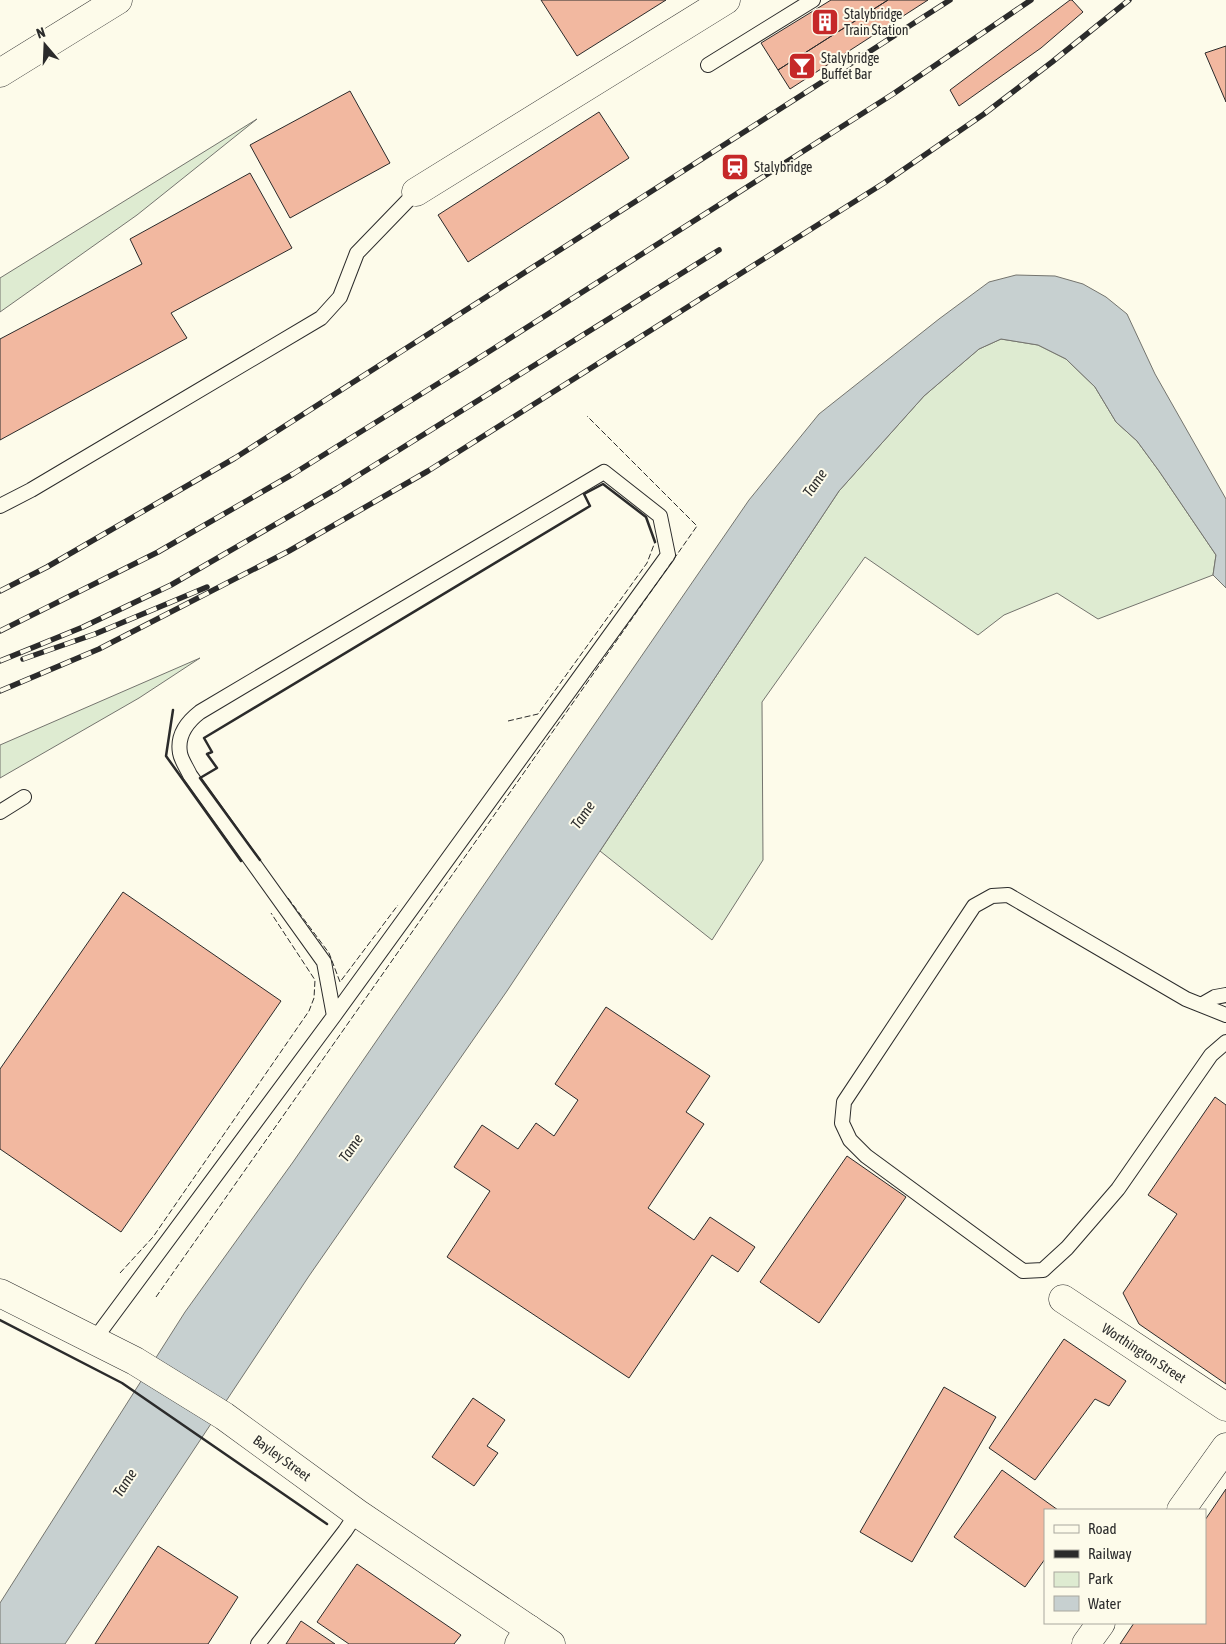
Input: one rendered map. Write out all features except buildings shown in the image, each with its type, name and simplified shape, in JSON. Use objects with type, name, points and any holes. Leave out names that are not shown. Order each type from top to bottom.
[{"type":"street","points":[[0,73],[118,0]]},
{"type":"street","points":[[416,192],[726,0]]},
{"type":"street","name":"Bayley Street","points":[[0,1293],[135,1361],[224,1416],[533,1639]]},
{"type":"street","name":"Worthington Street","points":[[1063,1299],[1226,1407]]},
{"type":"street","points":[[1182,1509],[1226,1447]]},
{"type":"street","points":[[1086,1644],[1100,1624]]},
{"type":"lane","points":[[708,65],[813,0]]},
{"type":"lane","points":[[0,506],[32,490],[321,318],[340,297],[357,253],[416,192]]},
{"type":"lane","points":[[94,1340],[334,1016],[668,555],[660,516],[604,472],[200,712],[191,719],[180,736],[180,754],[190,775],[324,962],[334,1016]]},
{"type":"lane","points":[[0,812],[24,797]]},
{"type":"lane","points":[[1226,1016],[1186,999],[1008,896],[992,896],[974,906],[844,1102],[842,1123],[850,1140],[866,1156],[1023,1271],[1043,1270],[1067,1248],[1118,1189],[1211,1055],[1226,1042]]},
{"type":"lane","points":[[1202,1006],[1215,997],[1226,995]]},
{"type":"lane","points":[[258,1644],[357,1513]]},
{"type":"green space","points":[[257,119],[137,215],[0,312],[0,278]]},
{"type":"green space","points":[[1001,339],[1038,345],[1066,359],[1095,387],[1116,422],[1137,441],[1216,555],[1213,575],[1098,619],[1057,593],[1004,615],[978,635],[865,557],[762,702],[763,860],[712,940],[600,851],[839,491],[924,396],[979,349]]},
{"type":"green space","points":[[200,658],[139,698],[0,778],[0,745]]},
{"type":"water","name":"Tame","points":[[1016,275],[1055,276],[1083,284],[1106,297],[1127,314],[1155,374],[1226,499],[1226,588],[1213,575],[1216,555],[1159,471],[1137,441],[1116,422],[1095,387],[1066,359],[1038,345],[1001,339],[979,349],[924,396],[839,491],[507,991],[309,1276],[65,1644],[0,1644],[0,1603],[185,1312],[293,1162],[749,500],[819,414],[989,282]]},
{"type":"railway","points":[[0,591],[47,567],[235,458],[950,0]]},
{"type":"railway","points":[[0,631],[158,552],[293,474],[893,94],[1031,0]]},
{"type":"railway","points":[[0,691],[99,649],[289,551],[428,471],[884,183],[984,114],[1129,0]]},
{"type":"railway","points":[[0,661],[83,627],[171,585],[338,488],[719,250]]},
{"type":"railway","points":[[23,659],[95,634],[207,587]]},
{"type":"fence","points":[[156,1297],[697,526],[587,416]]},
{"type":"fence","points":[[508,721],[538,714],[647,563],[655,542]]},
{"type":"fence","points":[[288,898],[329,953],[340,982],[398,905]]},
{"type":"fence","points":[[120,1273],[153,1237],[309,1011],[314,998],[315,980],[271,913]]},
{"type":"wall","points":[[260,860],[200,778],[217,768],[207,754],[212,752],[204,738],[590,506],[584,494],[603,484],[646,517],[655,542]]},
{"type":"wall","points":[[173,710],[166,756],[241,861]]},
{"type":"wall","points":[[0,1320],[122,1383],[327,1524]]},
{"type":"place","name":"Stalybridge Train Station","points":[[825,22]]},
{"type":"place","name":"Stalybridge Buffet Bar","points":[[802,66]]},
{"type":"place","name":"Stalybridge","points":[[735,167]]}]
